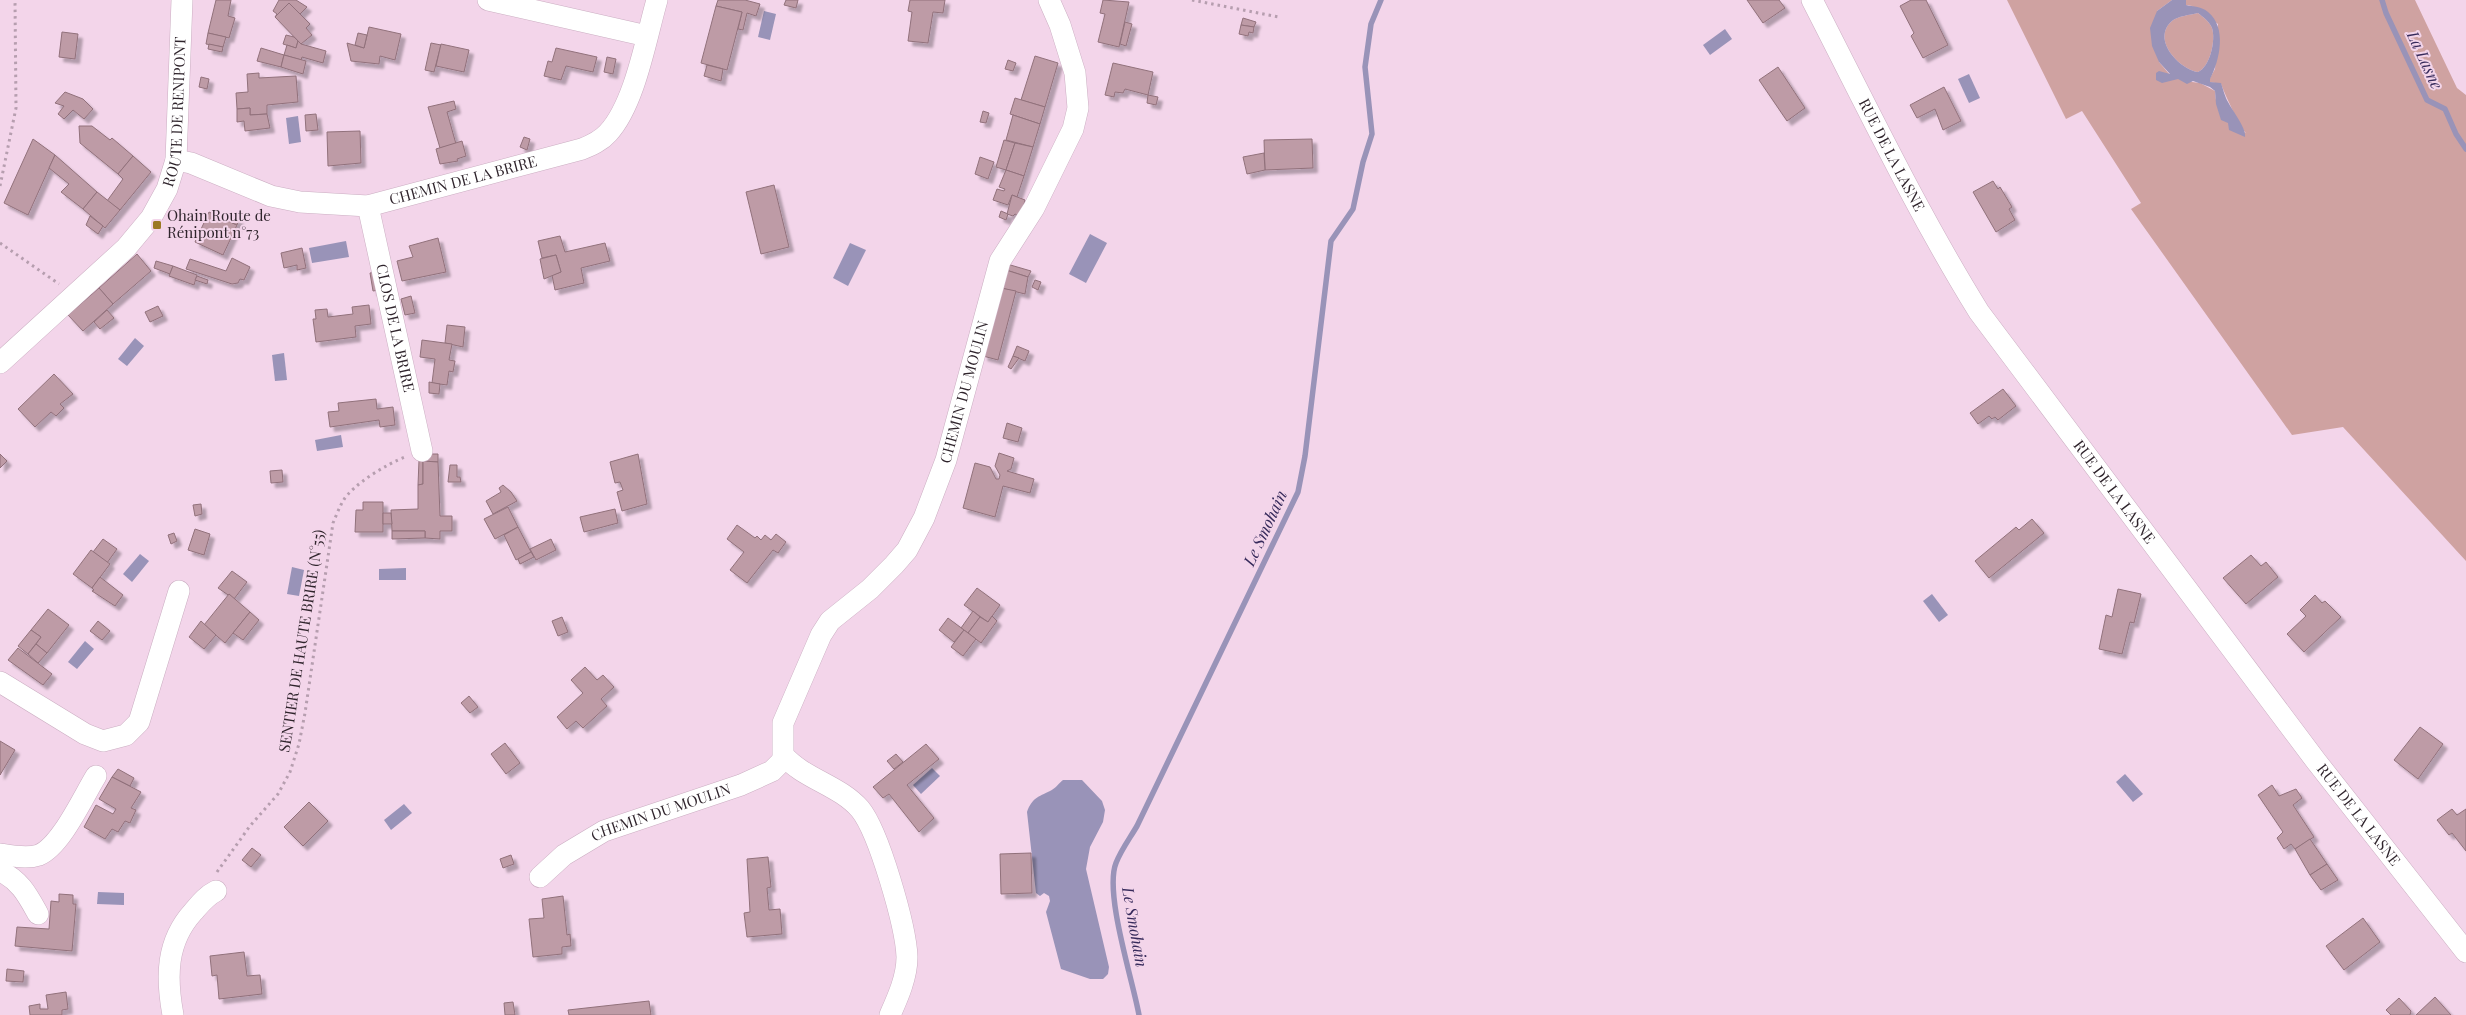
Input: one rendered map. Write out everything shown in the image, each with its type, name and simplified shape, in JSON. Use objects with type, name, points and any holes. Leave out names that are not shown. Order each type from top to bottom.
[{"type":"street","name":"ROUTE DE RENIPONT","points":[[0,363],[126,248],[151,218],[167,189],[176,160],[182,0]]},
{"type":"street","points":[[488,0],[647,36]]},
{"type":"street","name":"CHEMIN DE LA BRIRE","points":[[176,160],[191,163],[271,196],[300,202],[368,206],[582,150],[608,134],[628,100],[657,0]]},
{"type":"street","name":"CHEMIN DU MOULIN","points":[[540,876],[564,855],[604,831],[741,785],[772,771],[786,758],[783,755],[781,740],[783,723],[821,635],[830,621],[870,589],[907,550],[924,518],[946,460],[1000,261],[1046,186],[1073,129],[1078,108],[1075,73],[1060,25],[1049,0]]},
{"type":"street","name":"RUE DE LA LASNE","points":[[1812,0],[1920,209],[1979,312],[2316,761],[2466,952]]},
{"type":"street","name":"CLOS DE LA BRIRE","points":[[368,206],[422,451]]},
{"type":"street","points":[[0,682],[85,734],[103,741],[126,736],[139,722],[179,591]]},
{"type":"street","points":[[786,758],[791,764],[841,792],[860,810],[875,834],[901,926],[907,957],[903,981],[890,1015]]},
{"type":"street","points":[[0,854],[26,857],[39,855],[53,846],[96,776]]},
{"type":"street","points":[[0,871],[12,876],[23,888],[38,914]]},
{"type":"street","points":[[173,1015],[168,971],[170,955],[176,936],[184,921],[208,896],[215,882]]},
{"type":"path","points":[[0,186],[16,108],[15,0]]},
{"type":"path","points":[[1192,0],[1279,17]]},
{"type":"path","points":[[0,243],[74,296]]},
{"type":"path","name":"SENTIER DE HAUTE BRIRE (N°55)","points":[[215,882],[250,826],[278,794],[290,772],[299,744],[305,713],[333,523],[343,499],[360,484],[392,462],[422,451]]},
{"type":"shaded area","points":[[2007,0],[2172,0],[2157,11],[2159,62],[2170,75],[2184,81],[2200,83],[2215,91],[2217,106],[2223,117],[2246,133],[2236,117],[2221,84],[2210,82],[2215,69],[2218,24],[2192,6],[2186,5],[2186,0],[2415,0],[2457,88],[2466,95],[2466,561],[2343,427],[2292,435],[2131,209],[2141,203],[2082,111],[2066,119]]},
{"type":"shaded area","points":[[2172,0],[2186,0],[2186,5],[2203,9],[2214,18],[2218,26],[2220,44],[2217,63],[2210,82],[2221,83],[2227,100],[2244,129],[2245,137],[2229,130],[2228,123],[2221,120],[2216,104],[2215,91],[2210,87],[2193,81],[2187,84],[2178,79],[2162,83],[2156,80],[2156,73],[2159,71],[2170,74],[2159,62],[2152,46],[2150,28],[2157,11]],"holes":[[[2198,13],[2211,26],[2213,33],[2209,59],[2206,65],[2198,72],[2191,70],[2176,59],[2166,44],[2165,36],[2166,28],[2172,21]]]},
{"type":"shaded area","points":[[764,11],[776,14],[770,40],[758,37]]},
{"type":"shaded area","points":[[2198,13],[2211,26],[2213,39],[2209,59],[2206,65],[2198,72],[2191,70],[2176,59],[2166,44],[2165,36],[2166,28],[2172,21]]},
{"type":"shaded area","points":[[1725,29],[1732,39],[1710,55],[1703,45]]},
{"type":"shaded area","points":[[1969,74],[1980,98],[1969,103],[1958,79]]},
{"type":"shaded area","points":[[298,116],[301,142],[289,144],[286,118]]},
{"type":"shaded area","points":[[1090,234],[1107,243],[1086,283],[1069,274]]},
{"type":"shaded area","points":[[346,241],[349,257],[312,263],[309,248]]},
{"type":"shaded area","points":[[850,243],[866,250],[848,286],[833,278]]},
{"type":"shaded area","points":[[135,338],[144,346],[127,366],[118,359]]},
{"type":"shaded area","points":[[284,353],[287,380],[275,381],[272,355]]},
{"type":"shaded area","points":[[341,435],[343,447],[317,451],[315,440]]},
{"type":"shaded area","points":[[140,554],[149,561],[132,582],[123,574]]},
{"type":"shaded area","points":[[292,567],[304,570],[299,596],[287,594]]},
{"type":"shaded area","points":[[406,568],[406,580],[379,580],[379,569]]},
{"type":"shaded area","points":[[1932,594],[1948,615],[1939,622],[1923,601]]},
{"type":"shaded area","points":[[85,641],[94,649],[77,669],[68,662]]},
{"type":"shaded area","points":[[932,768],[940,776],[921,794],[913,785]]},
{"type":"shaded area","points":[[2125,774],[2143,794],[2133,802],[2116,782]]},
{"type":"shaded area","points":[[1063,780],[1082,780],[1102,801],[1105,810],[1103,822],[1090,847],[1086,869],[1109,967],[1108,974],[1103,979],[1090,979],[1061,969],[1046,912],[1050,901],[1049,896],[1044,893],[1040,896],[1036,893],[1027,812],[1036,799],[1052,790]]},
{"type":"shaded area","points":[[404,804],[412,813],[391,830],[384,820]]},
{"type":"shaded area","points":[[98,892],[124,893],[124,905],[97,904]]},
{"type":"building","points":[[216,0],[231,0],[228,16],[235,18],[229,38],[208,33]]},
{"type":"building","points":[[279,0],[296,0],[307,7],[300,14],[289,3],[275,17],[277,14],[273,11]]},
{"type":"building","points":[[718,0],[745,0],[760,4],[756,16],[747,13],[743,30],[738,29],[742,12],[716,6]]},
{"type":"building","points":[[786,0],[798,0],[796,8],[784,5]]},
{"type":"building","points":[[910,0],[945,0],[943,13],[933,12],[928,43],[908,41],[912,12],[908,11]]},
{"type":"building","points":[[1103,0],[1129,2],[1119,47],[1098,42],[1105,14],[1100,13]]},
{"type":"building","points":[[1747,0],[1779,0],[1785,8],[1763,23]]},
{"type":"building","points":[[1911,0],[1926,0],[1948,45],[1923,58],[1911,36],[1914,33],[1900,6]]},
{"type":"building","points":[[289,3],[310,24],[306,28],[312,35],[301,44],[275,17]]},
{"type":"building","points":[[716,6],[742,12],[727,70],[701,63]]},
{"type":"building","points":[[1243,18],[1256,22],[1254,27],[1241,25]]},
{"type":"building","points":[[1125,22],[1132,24],[1126,46],[1120,44]]},
{"type":"building","points":[[1241,25],[1254,27],[1253,33],[1249,32],[1248,36],[1239,34]]},
{"type":"building","points":[[369,27],[401,34],[395,60],[380,56],[379,64],[351,61],[347,43],[364,48]]},
{"type":"building","points":[[62,32],[78,34],[75,59],[59,57]]},
{"type":"building","points":[[208,33],[226,37],[223,47],[206,44]]},
{"type":"building","points":[[358,33],[367,35],[364,48],[355,45]]},
{"type":"building","points":[[286,35],[294,37],[298,41],[296,48],[283,44]]},
{"type":"building","points":[[298,41],[301,44],[326,51],[323,63],[302,57],[301,60],[284,55],[287,45],[296,48]]},
{"type":"building","points":[[431,43],[441,45],[434,72],[425,70]]},
{"type":"building","points":[[209,44],[223,47],[222,52],[208,49]]},
{"type":"building","points":[[441,44],[469,50],[464,72],[436,66]]},
{"type":"building","points":[[261,48],[284,55],[281,67],[257,61]]},
{"type":"building","points":[[556,48],[597,57],[593,72],[566,66],[561,80],[544,76],[548,61],[552,62]]},
{"type":"building","points":[[284,55],[306,61],[303,74],[281,67]]},
{"type":"building","points":[[1035,56],[1058,63],[1045,107],[1021,100]]},
{"type":"building","points":[[607,57],[616,59],[613,74],[604,72]]},
{"type":"building","points":[[1008,60],[1016,63],[1013,71],[1005,69]]},
{"type":"building","points":[[1113,63],[1153,72],[1148,95],[1125,89],[1123,93],[1115,92],[1114,97],[1105,95]]},
{"type":"building","points":[[707,65],[723,69],[721,81],[704,76]]},
{"type":"building","points":[[1778,67],[1805,108],[1787,121],[1759,80]]},
{"type":"building","points":[[259,73],[259,78],[296,76],[298,102],[267,105],[267,114],[250,115],[250,108],[237,109],[236,93],[248,92],[247,74]]},
{"type":"building","points":[[201,77],[209,79],[207,89],[199,87]]},
{"type":"building","points":[[1944,87],[1961,121],[1943,130],[1935,109],[1917,118],[1910,105]]},
{"type":"building","points":[[65,92],[83,99],[93,109],[84,119],[73,110],[64,119],[58,114],[64,106],[55,103]]},
{"type":"building","points":[[1148,95],[1158,97],[1156,105],[1147,103]]},
{"type":"building","points":[[1015,98],[1045,107],[1040,124],[1010,114]]},
{"type":"building","points":[[454,101],[456,109],[447,112],[456,144],[440,148],[428,107]]},
{"type":"building","points":[[250,108],[250,115],[267,114],[270,128],[245,131],[244,121],[237,122],[237,109]]},
{"type":"building","points":[[983,111],[989,113],[986,123],[980,122]]},
{"type":"building","points":[[316,114],[318,130],[306,131],[305,115]]},
{"type":"building","points":[[1013,115],[1040,124],[1033,147],[1006,140]]},
{"type":"building","points":[[79,126],[92,126],[110,140],[112,138],[133,156],[118,174],[80,143]]},
{"type":"building","points":[[360,131],[361,163],[328,166],[327,132]]},
{"type":"building","points":[[524,137],[530,139],[527,150],[520,147]]},
{"type":"building","points":[[33,139],[55,155],[28,215],[4,203]]},
{"type":"building","points":[[1312,139],[1313,168],[1265,170],[1264,140]]},
{"type":"building","points":[[1004,140],[1015,143],[1006,170],[996,167]]},
{"type":"building","points":[[462,141],[466,156],[457,159],[458,161],[440,164],[436,149]]},
{"type":"building","points":[[1015,143],[1033,147],[1024,176],[1006,170]]},
{"type":"building","points":[[1264,153],[1265,170],[1247,174],[1243,157]]},
{"type":"building","points":[[55,155],[97,192],[83,209],[61,192],[69,184],[49,168]]},
{"type":"building","points":[[133,156],[151,172],[120,210],[107,201],[123,179],[118,174]]},
{"type":"building","points":[[980,157],[994,162],[988,179],[975,174]]},
{"type":"building","points":[[1006,170],[1024,176],[1017,197],[1012,195],[1008,205],[993,200],[997,189],[1004,191],[1005,189],[999,187]]},
{"type":"building","points":[[1993,181],[1998,189],[2000,187],[2012,207],[2009,209],[2015,220],[1996,232],[1973,192]]},
{"type":"building","points":[[774,185],[789,247],[761,254],[746,192]]},
{"type":"building","points":[[97,192],[120,210],[105,228],[83,209]]},
{"type":"building","points":[[1012,195],[1025,200],[1021,217],[1015,214],[1013,216],[1007,214]]},
{"type":"building","points":[[1001,211],[1008,214],[1006,220],[999,217]]},
{"type":"building","points":[[209,212],[237,225],[223,255],[195,242]]},
{"type":"building","points":[[222,213],[239,220],[237,225],[219,217]]},
{"type":"building","points":[[90,216],[103,226],[98,234],[86,225]]},
{"type":"building","points":[[560,236],[565,252],[605,243],[610,261],[581,268],[584,283],[555,290],[552,275],[561,272],[556,255],[542,258],[538,241]]},
{"type":"building","points":[[438,238],[446,272],[402,281],[397,261],[413,257],[409,246]]},
{"type":"building","points":[[302,248],[306,268],[297,270],[297,265],[284,268],[281,253]]},
{"type":"building","points":[[137,254],[151,271],[113,304],[99,288]]},
{"type":"building","points":[[556,255],[561,272],[544,279],[540,259]]},
{"type":"building","points":[[232,258],[250,267],[244,280],[240,279],[238,283],[232,284],[186,269],[190,259],[226,271]]},
{"type":"building","points":[[156,261],[173,266],[170,274],[154,268]]},
{"type":"building","points":[[1007,264],[1031,271],[1028,277],[1006,270]]},
{"type":"building","points":[[173,266],[197,275],[194,285],[169,276]]},
{"type":"building","points":[[1006,270],[1028,277],[1025,294],[1001,288]]},
{"type":"building","points":[[381,271],[385,289],[373,291],[370,273]]},
{"type":"building","points":[[197,276],[208,280],[207,284],[195,280]]},
{"type":"building","points":[[1035,280],[1041,282],[1038,290],[1032,287]]},
{"type":"building","points":[[99,288],[113,304],[83,331],[68,315]]},
{"type":"building","points":[[1001,288],[1016,291],[998,360],[983,356]]},
{"type":"building","points":[[411,296],[415,313],[405,315],[401,299]]},
{"type":"building","points":[[369,305],[371,324],[355,326],[356,337],[316,342],[313,319],[316,319],[315,310],[327,309],[328,317],[353,314],[352,307]]},
{"type":"building","points":[[158,306],[163,316],[150,322],[145,312]]},
{"type":"building","points":[[107,310],[114,318],[100,329],[94,322]]},
{"type":"building","points":[[447,325],[465,327],[463,347],[445,343]]},
{"type":"building","points":[[422,340],[452,344],[449,360],[455,361],[453,372],[449,371],[447,385],[432,383],[435,359],[420,357]]},
{"type":"building","points":[[1017,346],[1029,351],[1025,361],[1013,356]]},
{"type":"building","points":[[1013,356],[1019,358],[1011,369],[1008,367]]},
{"type":"building","points":[[54,374],[73,394],[60,404],[64,408],[56,416],[51,412],[35,427],[18,409]]},
{"type":"building","points":[[429,382],[440,384],[439,394],[429,393]]},
{"type":"building","points":[[2003,389],[2016,406],[1998,420],[1995,417],[1992,419],[1989,416],[1978,424],[1970,413]]},
{"type":"building","points":[[376,399],[377,409],[393,407],[395,425],[380,427],[379,420],[330,427],[328,412],[339,411],[338,403]]},
{"type":"building","points":[[1007,423],[1022,428],[1018,442],[1003,438]]},
{"type":"building","points":[[999,453],[1014,458],[1011,469],[1007,471],[1034,479],[1030,493],[1003,486],[995,517],[963,508],[975,463],[990,467],[996,479],[999,479],[1000,475],[995,466]]},
{"type":"building","points":[[0,454],[7,461],[0,468]]},
{"type":"building","points":[[423,454],[438,454],[438,462],[423,461]]},
{"type":"building","points":[[638,454],[647,504],[622,511],[617,492],[623,490],[620,482],[615,483],[610,462]]},
{"type":"building","points":[[419,460],[423,461],[423,484],[418,485]]},
{"type":"building","points":[[423,461],[438,462],[440,516],[452,516],[452,531],[440,531],[440,539],[425,538],[425,531],[392,531],[391,510],[418,509],[418,485],[423,484]]},
{"type":"building","points":[[450,465],[457,465],[457,477],[460,477],[461,482],[448,482]]},
{"type":"building","points":[[282,470],[283,482],[271,483],[270,471]]},
{"type":"building","points":[[503,485],[517,501],[493,514],[486,501],[501,492],[499,488]]},
{"type":"building","points":[[363,502],[383,502],[383,532],[355,532],[356,510],[363,510]]},
{"type":"building","points":[[201,504],[202,514],[195,516],[193,505]]},
{"type":"building","points":[[508,507],[518,527],[495,539],[484,519]]},
{"type":"building","points":[[615,509],[618,523],[584,532],[580,517]]},
{"type":"building","points":[[383,513],[391,513],[392,524],[383,524]]},
{"type":"building","points":[[2032,519],[2044,533],[1989,578],[1975,561],[2016,527],[2019,530]]},
{"type":"building","points":[[737,525],[755,538],[757,536],[761,540],[765,535],[771,540],[776,534],[786,542],[778,553],[773,550],[747,583],[730,570],[744,552],[727,539]]},
{"type":"building","points":[[518,527],[531,552],[516,560],[504,535]]},
{"type":"building","points":[[195,529],[210,534],[204,555],[188,550]]},
{"type":"building","points":[[392,531],[425,531],[425,538],[392,539]]},
{"type":"building","points":[[174,533],[177,541],[171,544],[168,535]]},
{"type":"building","points":[[103,539],[117,549],[107,563],[93,552]]},
{"type":"building","points":[[551,539],[556,550],[536,560],[530,549]]},
{"type":"building","points":[[91,550],[110,564],[92,588],[73,574]]},
{"type":"building","points":[[531,552],[534,557],[520,564],[518,559]]},
{"type":"building","points":[[2251,555],[2261,566],[2266,562],[2278,577],[2246,604],[2223,578]]},
{"type":"building","points":[[232,571],[247,582],[234,599],[218,588]]},
{"type":"building","points":[[100,577],[123,595],[115,606],[92,591]]},
{"type":"building","points":[[977,588],[1000,605],[988,622],[964,605]]},
{"type":"building","points":[[2118,589],[2141,594],[2134,623],[2130,622],[2122,654],[2099,649],[2106,615],[2112,617]]},
{"type":"building","points":[[229,594],[250,612],[225,643],[204,625]]},
{"type":"building","points":[[2315,595],[2322,603],[2325,601],[2341,617],[2304,652],[2287,634],[2306,616],[2300,610]]},
{"type":"building","points":[[48,609],[69,625],[47,653],[36,644],[41,637],[31,630]]},
{"type":"building","points":[[973,611],[980,617],[968,633],[961,628]]},
{"type":"building","points":[[250,612],[259,620],[243,640],[233,633]]},
{"type":"building","points":[[992,616],[997,621],[981,643],[968,633],[980,617],[988,622]]},
{"type":"building","points":[[562,617],[568,632],[558,636],[552,621]]},
{"type":"building","points":[[948,618],[964,630],[954,642],[939,630]]},
{"type":"building","points":[[98,621],[110,631],[102,640],[90,631]]},
{"type":"building","points":[[201,621],[216,635],[204,649],[189,637]]},
{"type":"building","points":[[31,630],[41,637],[28,654],[18,646]]},
{"type":"building","points":[[964,630],[976,639],[963,656],[951,647]]},
{"type":"building","points":[[36,644],[47,653],[38,663],[28,654]]},
{"type":"building","points":[[18,648],[52,674],[43,685],[8,660]]},
{"type":"building","points":[[585,667],[597,680],[603,675],[614,687],[601,699],[607,706],[583,728],[576,721],[567,729],[557,717],[583,693],[571,680]]},
{"type":"building","points":[[469,696],[478,707],[470,713],[461,703]]},
{"type":"building","points":[[2420,727],[2443,744],[2418,779],[2394,760]]},
{"type":"building","points":[[0,741],[15,750],[0,775]]},
{"type":"building","points":[[505,743],[520,763],[506,774],[491,754]]},
{"type":"building","points":[[926,744],[939,759],[907,785],[934,818],[919,832],[889,794],[883,798],[873,787]]},
{"type":"building","points":[[896,754],[903,762],[894,769],[887,761]]},
{"type":"building","points":[[118,769],[134,778],[130,786],[112,777]]},
{"type":"building","points":[[112,777],[141,792],[131,808],[136,810],[130,823],[125,821],[118,832],[112,829],[105,839],[84,827],[96,805],[113,814],[116,809],[99,799]]},
{"type":"building","points":[[2272,785],[2279,796],[2296,789],[2302,798],[2293,805],[2314,837],[2295,849],[2291,844],[2284,849],[2277,838],[2283,832],[2258,795]]},
{"type":"building","points":[[309,802],[328,821],[303,846],[284,827]]},
{"type":"building","points":[[2452,809],[2457,815],[2466,809],[2466,851],[2452,833],[2449,835],[2437,820]]},
{"type":"building","points":[[2310,839],[2327,864],[2310,875],[2295,849]]},
{"type":"building","points":[[252,848],[261,855],[251,867],[242,860]]},
{"type":"building","points":[[1031,853],[1032,893],[1001,894],[1000,854]]},
{"type":"building","points":[[511,855],[514,864],[503,868],[500,859]]},
{"type":"building","points":[[768,857],[771,887],[767,888],[769,910],[780,909],[782,934],[747,937],[744,913],[750,912],[747,859]]},
{"type":"building","points":[[2327,864],[2338,880],[2321,890],[2310,875]]},
{"type":"building","points":[[59,894],[73,895],[73,904],[76,904],[72,951],[15,946],[17,927],[49,929],[51,901],[59,902]]},
{"type":"building","points":[[563,896],[567,935],[570,934],[571,946],[562,947],[562,954],[533,957],[529,919],[544,918],[542,899]]},
{"type":"building","points":[[2363,918],[2380,942],[2344,970],[2326,946]]},
{"type":"building","points":[[244,952],[247,976],[260,975],[262,994],[219,999],[217,975],[212,976],[210,956]]},
{"type":"building","points":[[7,969],[24,971],[23,982],[6,981]]},
{"type":"building","points":[[66,992],[68,1009],[62,1010],[62,1015],[30,1015],[29,1006],[40,1004],[40,1009],[48,1009],[46,995]]},
{"type":"building","points":[[2435,997],[2451,1015],[2416,1015]]},
{"type":"building","points":[[2399,998],[2411,1011],[2410,1015],[2391,1015],[2386,1010]]},
{"type":"building","points":[[649,1001],[651,1015],[569,1015],[568,1010]]},
{"type":"building","points":[[513,1002],[515,1015],[505,1015],[504,1003]]},
{"type":"waterway","name":"Le Smohain","points":[[1139,1015],[1116,915],[1113,877],[1116,863],[1137,826],[1298,492],[1305,456],[1331,241],[1353,209],[1363,162],[1372,134],[1365,67],[1371,24],[1381,0]]},
{"type":"waterway","name":"La Lasne","points":[[2382,0],[2386,13],[2427,100],[2445,109],[2456,134],[2466,149]]},
{"type":"place","name":"Ohain Route de Rénipont n°73","points":[[157,225]]}]
